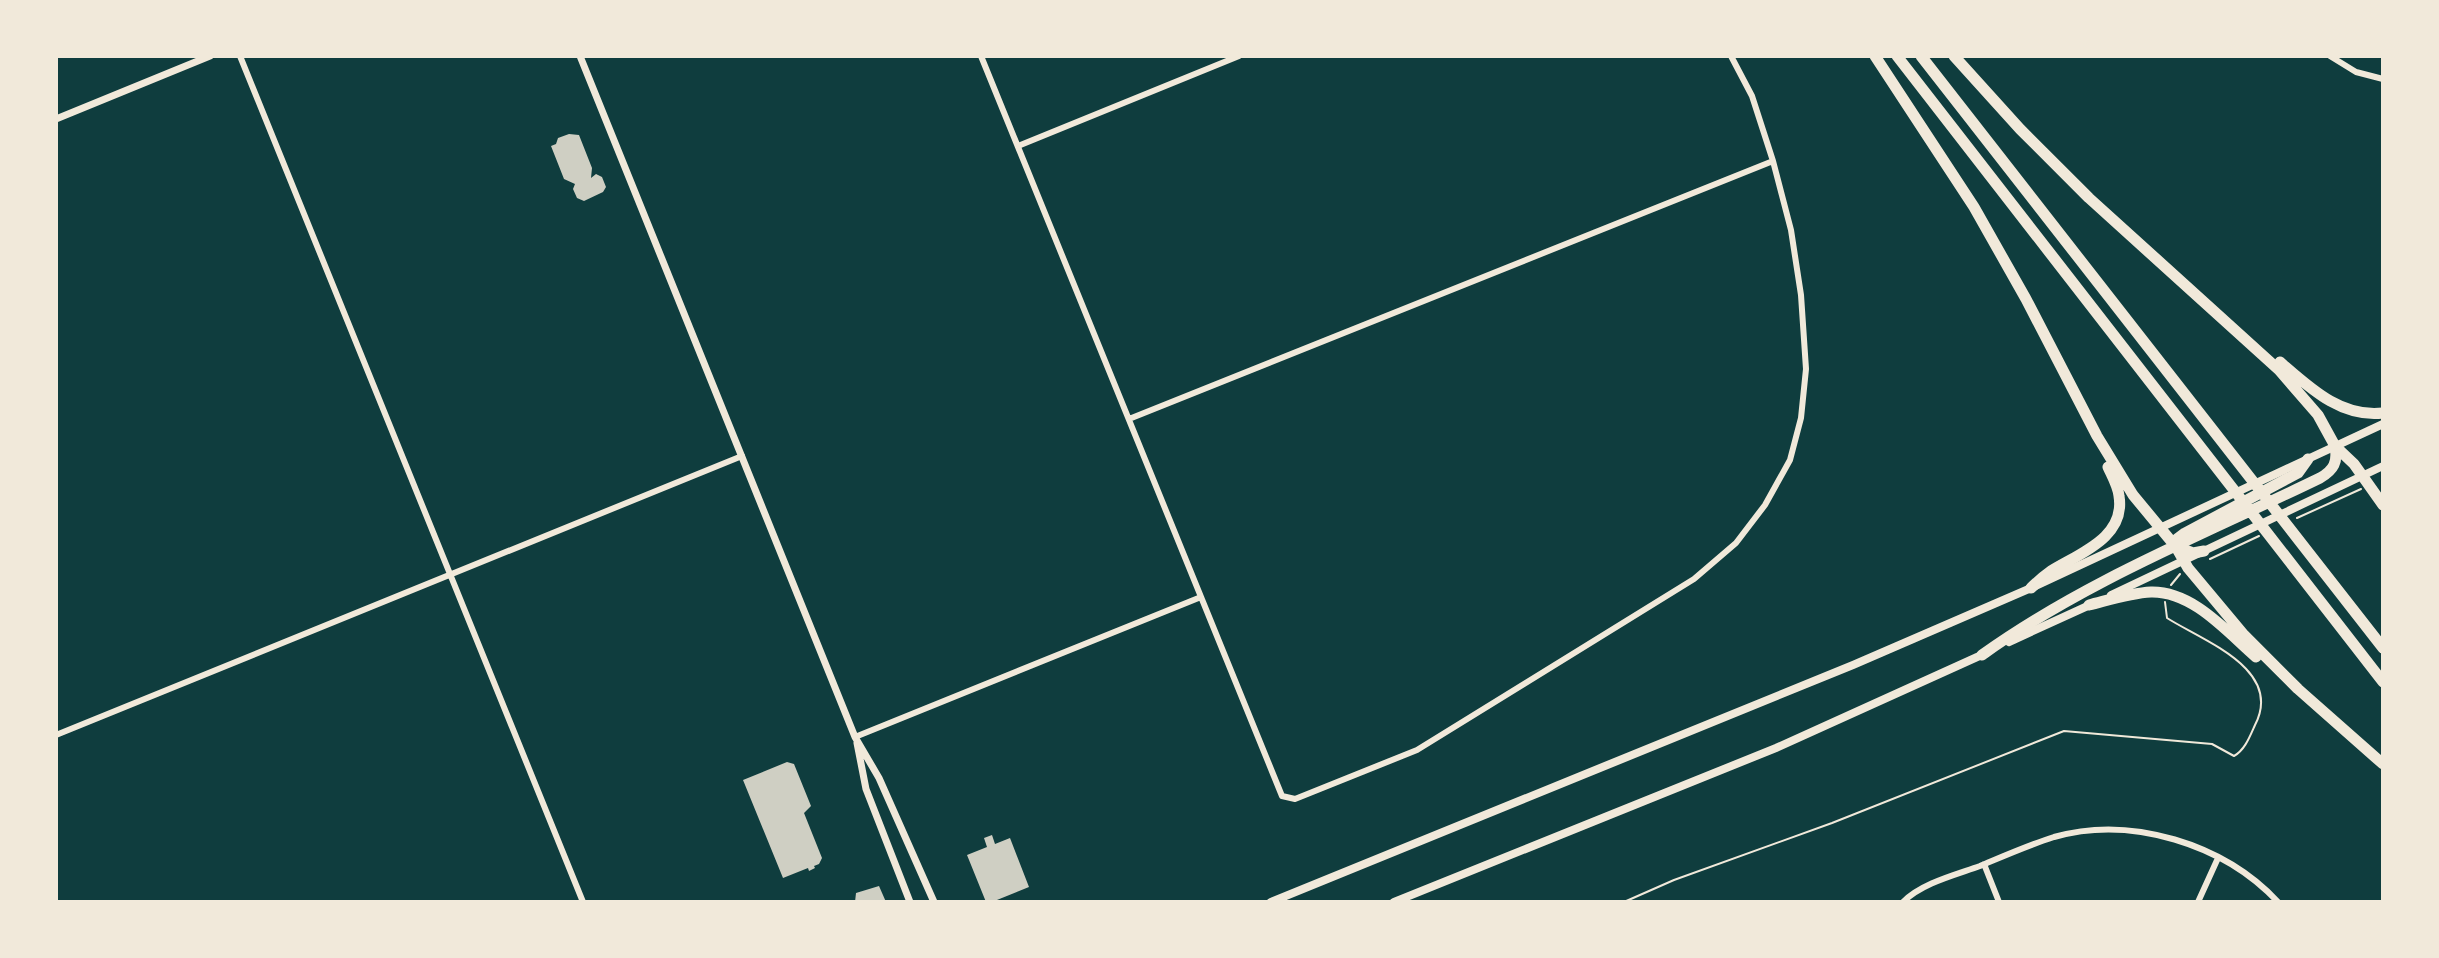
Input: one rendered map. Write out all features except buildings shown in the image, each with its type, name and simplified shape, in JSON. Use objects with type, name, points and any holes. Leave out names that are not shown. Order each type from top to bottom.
[{"type":"highway","points":[[1875,56],[1994,239],[2097,436],[2133,495],[2244,635],[2298,689],[2383,764]]},
{"type":"highway","points":[[1897,56],[2383,682]]},
{"type":"highway","points":[[1921,56],[2383,648]]},
{"type":"highway","points":[[1954,56],[2066,176],[2294,387],[2318,415],[2335,446],[2366,480],[2383,505]]},
{"type":"highway","points":[[2183,282],[2336,406],[2371,414],[2383,413]]},
{"type":"highway","points":[[2031,588],[2050,571],[2095,545],[2116,520],[2119,493],[2097,436]]},
{"type":"highway","points":[[2208,519],[2306,485],[2333,469],[2337,456],[2335,446]]},
{"type":"highway","points":[[2176,547],[2177,539],[2295,470],[2308,459]]},
{"type":"highway","points":[[1982,655],[2031,621],[2176,547],[2193,553],[2204,551]]},
{"type":"highway","points":[[2089,605],[2137,594],[2167,594],[2183,600],[2203,611],[2298,689]]},
{"type":"main road","points":[[2308,459],[2383,424]]},
{"type":"main road","points":[[1394,902],[1776,748],[2186,564],[2225,541],[2318,503],[2366,480],[2383,466]]},
{"type":"main road","points":[[1271,902],[1848,667],[2160,529],[2208,519]]},
{"type":"street","points":[[56,119],[210,56]]},
{"type":"street","points":[[240,56],[583,902]]},
{"type":"street","points":[[580,56],[855,737],[879,778],[934,902]]},
{"type":"street","points":[[981,56],[1282,796],[1295,799],[1417,750],[1694,579],[1736,543],[1765,505],[1790,460],[1801,418],[1806,369],[1801,295],[1791,230],[1773,161],[1752,96],[1731,56]]},
{"type":"street","points":[[1018,146],[1239,56]]},
{"type":"street","points":[[2330,56],[2367,76],[2383,79]]},
{"type":"street","points":[[1129,419],[1773,161]]},
{"type":"street","points":[[56,735],[742,456]]},
{"type":"street","points":[[855,737],[1201,597]]},
{"type":"street","points":[[855,737],[866,789],[910,902]]},
{"type":"street","points":[[1903,902],[1911,894],[2056,837],[2113,829],[2173,838],[2218,858],[2263,886],[2278,902]]},
{"type":"street","points":[[2198,902],[2218,858]]},
{"type":"street","points":[[1984,864],[1999,902]]},
{"type":"path","points":[[2318,503],[2366,480]]},
{"type":"path","points":[[1624,902],[2064,731],[2212,744],[2234,756],[2244,747],[2261,713],[2261,691],[2243,666],[2225,651],[2167,618],[2164,609],[2167,594],[2186,564]]}]
